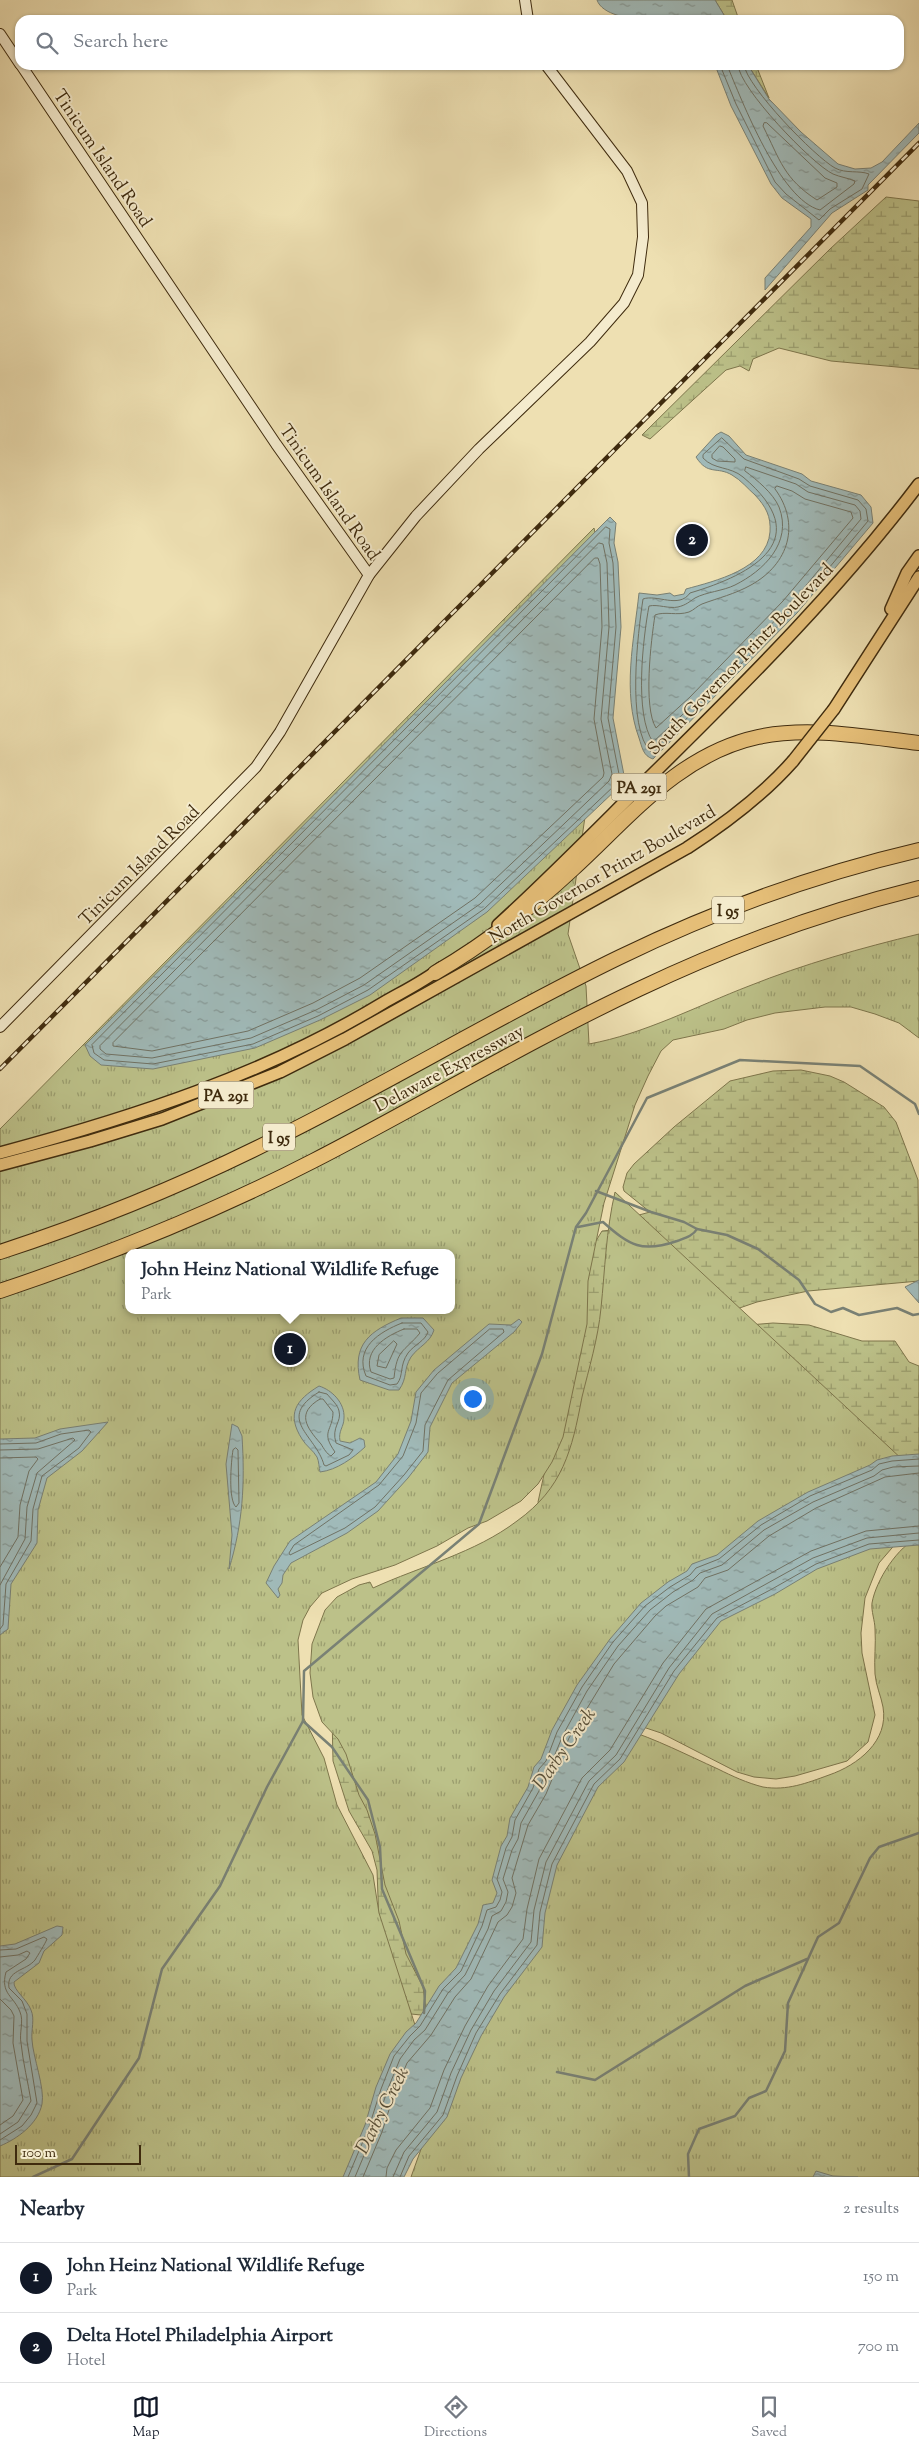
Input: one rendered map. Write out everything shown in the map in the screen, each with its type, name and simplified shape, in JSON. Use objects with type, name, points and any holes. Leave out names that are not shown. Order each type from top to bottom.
[{"type":"highway","points":[[435,973],[472,951],[522,913],[580,863],[661,786],[687,767],[716,751],[758,737],[795,733],[844,735],[919,743]]},
{"type":"highway","name":"Delaware Expressway","points":[[0,1252],[118,1209],[228,1162],[310,1121],[620,957],[733,908],[821,877],[919,850]]},
{"type":"highway","name":"Delaware Expressway","points":[[0,1291],[115,1250],[256,1189],[347,1144],[644,986],[751,940],[824,915],[919,888]]},
{"type":"main road","name":"South Governor Printz Boulevard","points":[[2,1160],[21,1148],[144,1112],[246,1074],[326,1036],[435,973],[483,937],[520,904],[769,659],[851,570],[919,484]]},
{"type":"main road","points":[[881,635],[902,583],[919,556]]},
{"type":"main road","name":"North Governor Printz Boulevard","points":[[430,992],[700,840],[756,798],[793,761],[834,709],[919,577]]},
{"type":"main road","name":"South Governor Printz Boulevard","points":[[2,1160],[133,1129],[232,1092],[310,1057],[430,992]]},
{"type":"street","points":[[525,0],[527,15]]},
{"type":"street","name":"Tinicum Island Road","points":[[0,34],[15,56]]},
{"type":"street","name":"Tinicum Island Road","points":[[0,1027],[256,767],[280,732],[369,575],[276,444],[24,70]]},
{"type":"street","points":[[369,575],[428,503],[479,449],[590,342],[624,303],[638,275],[643,238],[642,203],[627,171],[550,70]]},
{"type":"green space","points":[[715,0],[732,0],[737,15],[724,15]]},
{"type":"green space","points":[[751,70],[758,70],[769,98]]},
{"type":"green space","points":[[886,197],[919,201],[919,369],[831,361],[779,348],[753,359],[749,371],[740,366],[726,370],[650,439],[642,435],[830,249]]},
{"type":"green space","points":[[594,528],[599,552],[586,810],[568,934],[586,986],[589,1044],[650,1027],[749,986],[812,964],[919,934],[919,1038],[899,1023],[875,1014],[851,1007],[825,1007],[775,1013],[747,1020],[724,1029],[673,1040],[661,1051],[635,1105],[604,1203],[588,1281],[587,1324],[563,1437],[552,1462],[538,1484],[521,1501],[487,1521],[468,1528],[437,1546],[395,1565],[352,1579],[322,1593],[310,1607],[303,1620],[298,1640],[302,1715],[324,1758],[337,1805],[373,1875],[379,1913],[415,2025],[360,2177],[0,2177],[0,1129]]},
{"type":"green space","points":[[801,1070],[830,1076],[844,1082],[884,1107],[896,1122],[918,1180],[919,1281],[808,1291],[757,1302],[725,1313],[426,2010],[421,2015],[411,2014],[379,1924],[377,1870],[372,1851],[349,1811],[333,1761],[332,1715],[541,1513],[538,1502],[594,1244],[602,1231],[612,1230],[639,1215],[650,1212],[624,1191],[623,1187],[627,1173],[634,1164],[674,1127],[730,1081],[773,1071]]},
{"type":"green space","points":[[615,1192],[919,1475],[757,1568],[497,1914],[427,2017],[423,1987],[406,1954],[399,1921],[385,1885],[375,1834],[367,1810],[359,1795],[346,1754],[338,1739],[322,1722],[313,1697],[310,1673],[312,1644],[325,1610],[337,1597],[359,1585],[370,1582],[373,1588],[484,1542],[517,1521],[533,1508],[555,1481],[569,1451],[596,1342]]},
{"type":"green space","points":[[773,1323],[809,1325],[862,1341],[895,1341],[909,1362],[919,1366],[919,1514],[749,1325]]},
{"type":"green space","points":[[919,1537],[919,2177],[411,2177],[434,2113],[624,1729],[660,1742],[740,1779],[763,1787],[797,1786],[840,1771],[851,1765],[869,1750],[876,1741],[884,1719],[875,1674],[875,1629],[872,1606],[874,1594],[883,1574],[896,1556],[911,1541]]},
{"type":"green space","points":[[898,1541],[879,1563],[865,1598],[861,1633],[862,1653],[875,1715],[868,1742],[847,1761],[795,1776],[776,1779],[754,1777],[737,1772],[661,1733],[631,1723],[658,1652],[793,1563]]},
{"type":"water","points":[[597,0],[715,0],[724,15],[618,15],[604,9]]},
{"type":"water","points":[[717,70],[751,70],[769,99],[801,132],[838,164],[855,169],[871,168],[882,162],[919,123],[919,133],[868,185],[868,190],[832,213],[765,290],[765,278],[811,227],[811,219],[782,198],[771,184],[731,106]]},
{"type":"water","points":[[721,432],[729,436],[746,455],[802,474],[811,481],[861,495],[871,507],[873,523],[797,613],[653,759],[647,756],[642,748],[631,703],[632,647],[639,593],[657,595],[670,593],[674,596],[684,594],[686,589],[711,582],[738,571],[760,555],[767,545],[770,532],[770,521],[767,512],[755,495],[735,477],[727,472],[705,467],[696,457]]},
{"type":"water","points":[[610,517],[616,523],[614,543],[618,562],[621,627],[613,718],[624,775],[619,787],[487,912],[370,995],[320,1020],[255,1048],[153,1069],[101,1065],[90,1056],[85,1045]]},
{"type":"water","points":[[919,1280],[919,1303],[905,1287]]},
{"type":"water","points":[[401,1318],[423,1318],[434,1330],[430,1338],[411,1357],[404,1381],[399,1390],[389,1390],[360,1380],[359,1357],[361,1348],[366,1340],[380,1328]]},
{"type":"water","points":[[519,1319],[522,1322],[514,1332],[452,1383],[430,1427],[428,1452],[408,1478],[378,1511],[347,1533],[291,1563],[283,1575],[282,1583],[278,1589],[280,1595],[278,1598],[266,1583],[290,1541],[376,1482],[398,1454],[411,1421],[416,1392],[434,1370],[489,1324],[511,1325]]},
{"type":"water","points":[[319,1386],[337,1398],[344,1412],[340,1441],[350,1443],[360,1438],[364,1440],[365,1447],[344,1463],[333,1469],[320,1472],[317,1457],[297,1430],[294,1415],[299,1402]]},
{"type":"water","points":[[108,1422],[82,1451],[47,1478],[38,1510],[37,1543],[11,1584],[8,1629],[0,1635],[0,1439],[35,1438],[60,1429]]},
{"type":"water","points":[[232,1424],[238,1427],[242,1436],[243,1487],[240,1519],[229,1569],[232,1535],[226,1464]]},
{"type":"water","name":"Darby Creek","points":[[919,1454],[919,1545],[870,1549],[817,1569],[775,1594],[721,1621],[679,1674],[624,1762],[598,1787],[557,1865],[545,1913],[542,1947],[504,1997],[481,2036],[461,2078],[447,2117],[413,2159],[404,2177],[343,2177],[365,2125],[376,2087],[390,2054],[406,2032],[416,2023],[439,1986],[456,1968],[478,1924],[483,1905],[493,1903],[497,1893],[492,1880],[501,1846],[507,1836],[510,1818],[528,1787],[534,1767],[541,1759],[552,1730],[577,1685],[610,1639],[641,1603],[668,1582],[687,1571],[692,1564],[717,1555],[758,1521],[808,1492],[870,1465],[877,1460],[892,1456]]},
{"type":"water","points":[[57,1926],[63,1927],[62,1935],[44,1951],[39,1963],[14,1982],[14,1985],[32,2013],[32,2040],[42,2090],[42,2104],[36,2118],[26,2130],[0,2146],[0,1946],[15,1944]]},
{"type":"water","points":[[816,2171],[833,2176],[858,2177],[813,2177]]},
{"type":"waterway","points":[[33,2177],[72,2159],[139,2058],[162,1969],[220,1886],[267,1787],[303,1721],[304,1671],[479,1524],[542,1354],[576,1227],[586,1213],[647,1098],[740,1060],[860,1066],[915,1104],[919,1114]]},
{"type":"waterway","points":[[596,1191],[651,1212],[684,1222],[697,1229],[727,1235],[758,1249],[799,1280],[815,1304],[831,1312],[843,1308],[859,1315],[897,1308],[913,1315],[919,1314]]},
{"type":"waterway","points":[[578,1227],[603,1222],[629,1242],[645,1247],[665,1245],[686,1238],[697,1229]]},
{"type":"waterway","points":[[303,1721],[332,1747],[368,1800],[380,1847],[382,1889],[425,1991],[424,2013]]},
{"type":"waterway","points":[[689,2177],[688,2154],[699,2129],[735,2116],[749,2098],[766,2091],[785,2051],[788,2003],[818,1937],[839,1923],[870,1858],[879,1847],[919,1833]]},
{"type":"waterway","points":[[557,2072],[595,2080],[745,1986],[807,1959]]},
{"type":"railway","points":[[0,1069],[919,143]]},
{"type":"place","name":"Delta Hotel Philadelphia Airport","points":[[692,540]]},
{"type":"place","name":"John Heinz National Wildlife Refuge","points":[[290,1349]]}]
